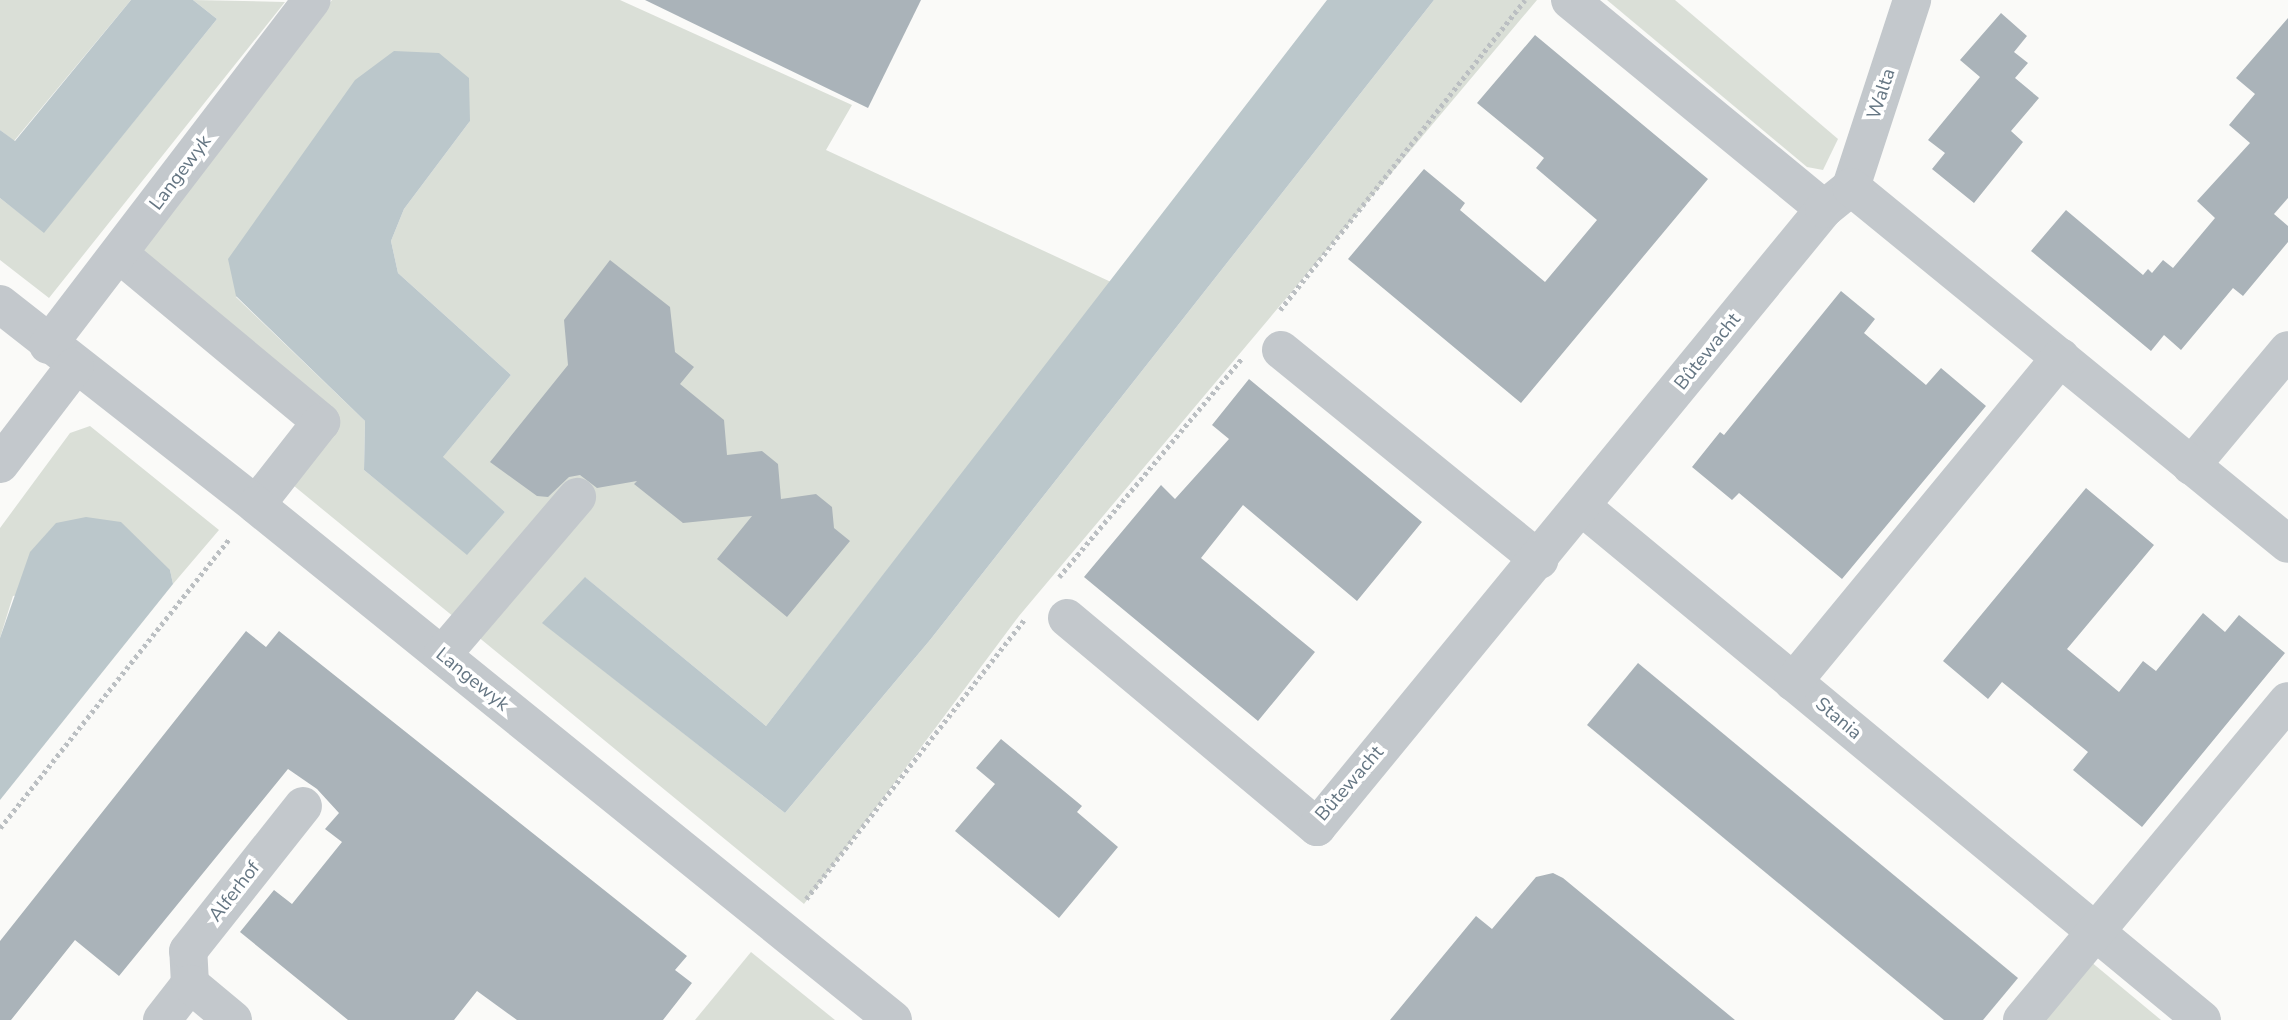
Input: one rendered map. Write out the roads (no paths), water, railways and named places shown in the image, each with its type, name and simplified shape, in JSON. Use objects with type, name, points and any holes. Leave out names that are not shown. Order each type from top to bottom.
[{"type":"street","name":"Langewyk","points":[[61,355],[119,254],[312,0]]},
{"type":"street","points":[[1570,0],[2061,358],[2288,544]]},
{"type":"street","name":"Walta","points":[[1838,198],[1912,0]]},
{"type":"street","name":"Bûtewacht","points":[[1051,604],[1317,827],[1838,198]]},
{"type":"street","points":[[119,254],[321,422],[256,505]]},
{"type":"street","name":"Langewyk","points":[[0,304],[61,355],[256,505],[893,1020]]},
{"type":"street","points":[[1265,342],[1539,560]]},
{"type":"street","points":[[2191,466],[2288,349]]},
{"type":"street","points":[[0,464],[61,355]]},
{"type":"street","points":[[1793,682],[2061,358]]},
{"type":"street","points":[[442,655],[577,497]]},
{"type":"street","name":"Stania","points":[[1581,506],[2202,1020]]},
{"type":"street","points":[[2022,1020],[2288,701]]},
{"type":"street","name":"Alferhof","points":[[191,984],[188,951],[303,806]]},
{"type":"street","points":[[162,1020],[191,984],[233,1020]]}]
